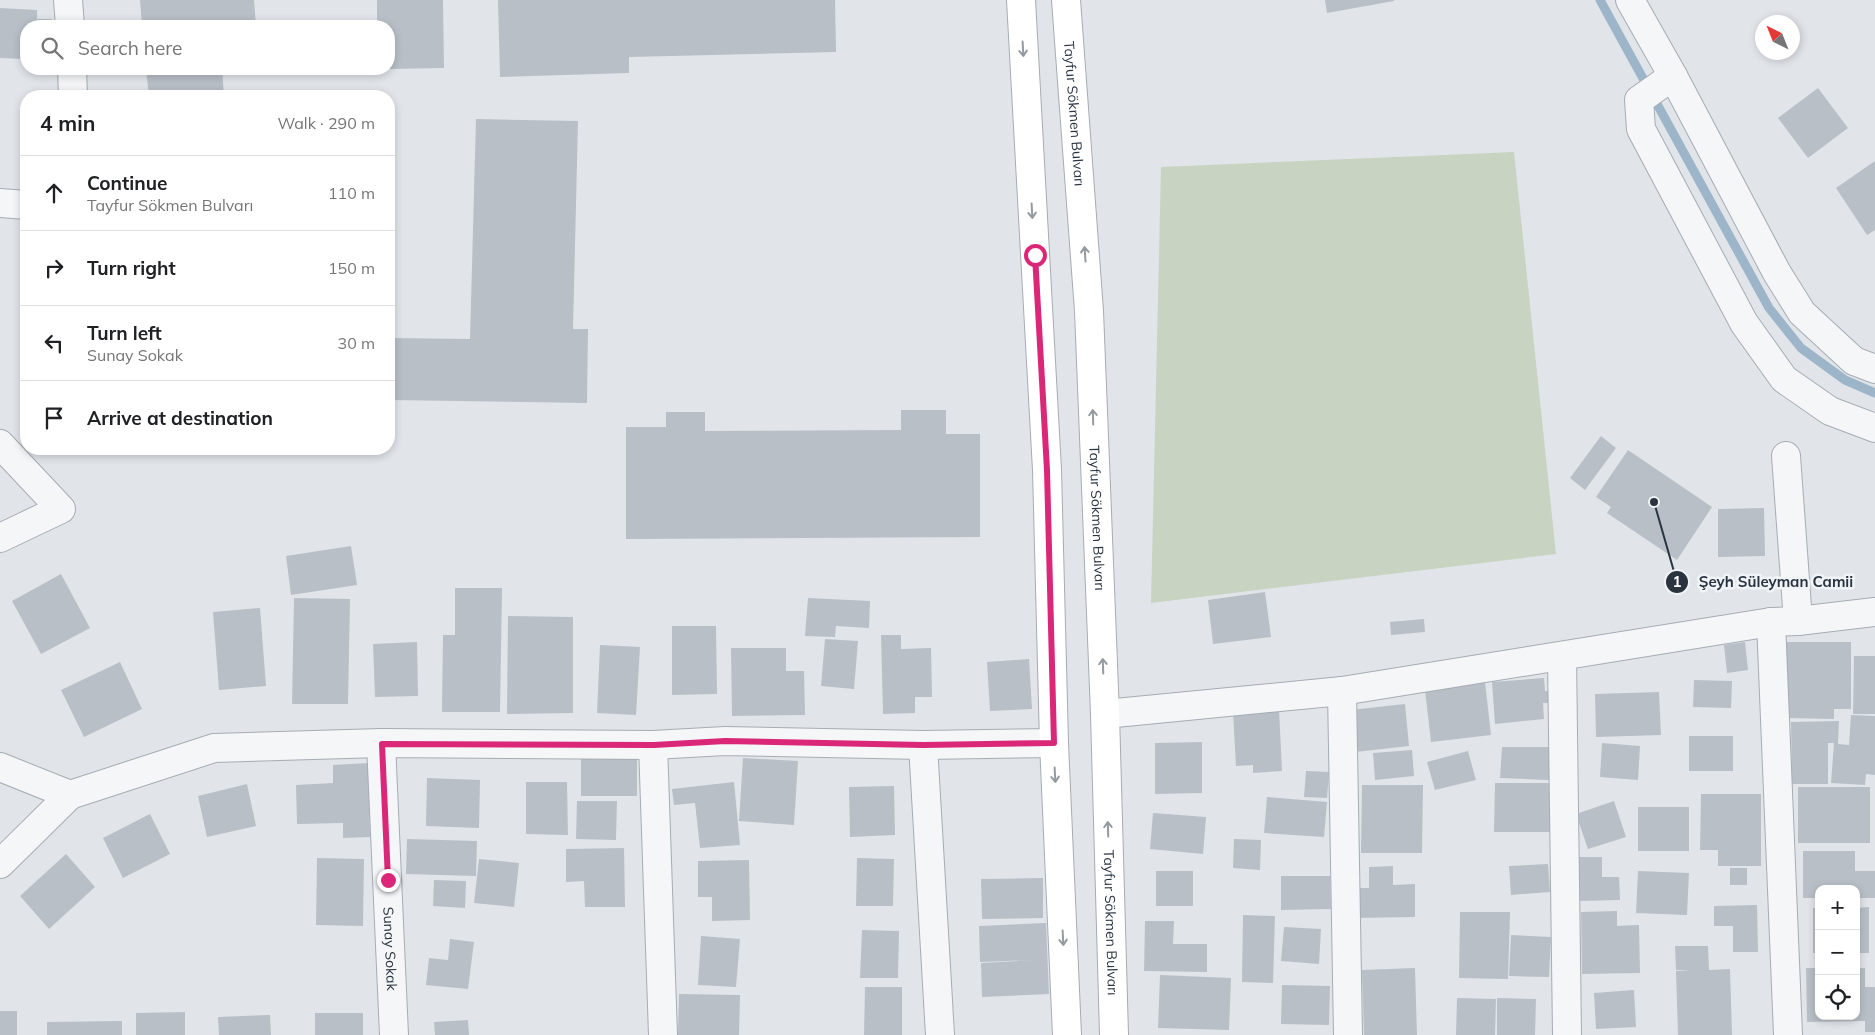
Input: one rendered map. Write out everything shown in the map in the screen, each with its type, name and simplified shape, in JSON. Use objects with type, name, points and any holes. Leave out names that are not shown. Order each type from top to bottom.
[{"type":"main road","points":[[1020,0],[1047,470],[1054,743],[1067,1035]]},
{"type":"main road","name":"Tayfur Sökmen Bulvarı","points":[[1066,0],[1090,311],[1105,714],[1114,1035]]},
{"type":"street","points":[[68,0],[70,20]]},
{"type":"street","points":[[1630,0],[1673,76],[1777,274],[1802,313],[1854,361],[1875,369]]},
{"type":"street","points":[[72,75],[73,90]]},
{"type":"street","points":[[1673,76],[1639,100],[1641,128],[1744,324],[1784,379],[1830,411],[1875,428]]},
{"type":"street","points":[[0,203],[20,205]]},
{"type":"street","points":[[0,444],[61,509],[0,538]]},
{"type":"street","points":[[1786,456],[1798,621]]},
{"type":"street","points":[[1105,714],[1342,691],[1771,622],[1798,621],[1875,612]]},
{"type":"street","points":[[1771,622],[1788,1035]]},
{"type":"street","points":[[1562,656],[1567,1035]]},
{"type":"street","points":[[1342,691],[1348,1035]]},
{"type":"street","points":[[0,864],[70,795],[214,748],[382,744],[654,745],[725,741],[923,745],[1054,743]]},
{"type":"street","name":"Sunay Sokak","points":[[382,744],[394,1035]]},
{"type":"street","points":[[654,745],[663,1035]]},
{"type":"street","points":[[923,745],[940,1035]]},
{"type":"street","points":[[0,767],[70,795]]},
{"type":"green space","points":[[1514,152],[1556,554],[1151,603],[1161,167]]},
{"type":"building","points":[[140,0],[254,0],[256,20],[142,20]]},
{"type":"building","points":[[377,0],[443,0],[444,68],[395,69],[395,20],[377,20]]},
{"type":"building","points":[[498,0],[835,0],[836,52],[629,57],[629,73],[500,77]]},
{"type":"building","points":[[1325,0],[1394,0],[1394,1],[1327,13]]},
{"type":"building","points":[[0,8],[37,10],[37,19],[52,19],[20,20],[20,59],[0,58]]},
{"type":"building","points":[[147,75],[222,75],[224,90],[148,90]]},
{"type":"building","points":[[1818,88],[1848,128],[1808,158],[1778,118]]},
{"type":"building","points":[[476,119],[578,121],[573,329],[588,329],[587,403],[395,400],[395,338],[470,339]]},
{"type":"building","points":[[1875,161],[1875,230],[1867,235],[1836,188]]},
{"type":"building","points":[[901,410],[946,410],[946,434],[980,434],[980,537],[626,539],[626,427],[666,427],[666,412],[705,412],[705,431],[901,430]]},
{"type":"building","points":[[1601,436],[1616,448],[1585,490],[1570,478]]},
{"type":"building","points":[[1628,450],[1712,507],[1677,560],[1607,513],[1611,507],[1596,497]]},
{"type":"building","points":[[1764,508],[1765,556],[1718,557],[1718,509]]},
{"type":"building","points":[[351,546],[357,585],[291,595],[286,556]]},
{"type":"building","points":[[61,574],[90,628],[41,654],[12,601]]},
{"type":"building","points":[[455,588],[502,588],[500,712],[442,712],[443,635],[455,635]]},
{"type":"building","points":[[1265,592],[1271,637],[1213,644],[1208,600]]},
{"type":"building","points":[[294,598],[350,599],[348,704],[292,704]]},
{"type":"building","points":[[808,598],[870,601],[869,628],[836,626],[835,637],[805,636]]},
{"type":"building","points":[[260,608],[266,686],[219,690],[213,612]]},
{"type":"building","points":[[508,616],[573,617],[573,713],[507,714]]},
{"type":"building","points":[[1424,619],[1425,632],[1391,635],[1390,622]]},
{"type":"building","points":[[672,626],[716,626],[717,694],[672,695]]},
{"type":"building","points":[[881,635],[901,635],[901,649],[931,648],[932,697],[915,697],[915,713],[883,714]]},
{"type":"building","points":[[825,639],[858,641],[854,689],[821,686]]},
{"type":"building","points":[[417,642],[418,696],[375,697],[373,644]]},
{"type":"building","points":[[1745,642],[1748,670],[1727,673],[1724,645]]},
{"type":"building","points":[[1787,642],[1851,642],[1851,709],[1834,709],[1834,719],[1786,718]]},
{"type":"building","points":[[600,645],[640,647],[636,715],[597,713]]},
{"type":"building","points":[[731,648],[786,648],[786,671],[804,671],[805,715],[732,716]]},
{"type":"building","points":[[1854,656],[1875,656],[1875,714],[1853,714]]},
{"type":"building","points":[[1029,659],[1032,709],[990,711],[987,662]]},
{"type":"building","points":[[120,662],[142,709],[84,737],[61,690]]},
{"type":"building","points":[[1544,678],[1545,691],[1553,691],[1554,703],[1543,703],[1544,719],[1495,724],[1492,682]]},
{"type":"building","points":[[1694,680],[1732,681],[1731,708],[1693,707]]},
{"type":"building","points":[[1485,682],[1491,735],[1431,742],[1425,690]]},
{"type":"building","points":[[1659,692],[1661,735],[1596,737],[1595,694]]},
{"type":"building","points":[[1405,704],[1409,746],[1355,752],[1350,710]]},
{"type":"building","points":[[1279,709],[1282,771],[1253,773],[1253,765],[1236,766],[1233,712]]},
{"type":"building","points":[[1851,715],[1875,716],[1875,775],[1866,774],[1865,785],[1831,783],[1834,743],[1828,743],[1828,784],[1792,784],[1791,722],[1839,721],[1838,744],[1849,745]]},
{"type":"building","points":[[1689,736],[1733,736],[1733,771],[1689,771]]},
{"type":"building","points":[[1202,742],[1202,793],[1155,794],[1155,743]]},
{"type":"building","points":[[1602,743],[1640,746],[1638,780],[1600,777]]},
{"type":"building","points":[[1502,747],[1549,747],[1549,780],[1500,778]]},
{"type":"building","points":[[1412,750],[1414,776],[1375,780],[1373,753]]},
{"type":"building","points":[[1468,751],[1476,780],[1435,790],[1427,762]]},
{"type":"building","points":[[743,758],[798,761],[794,825],[739,821]]},
{"type":"building","points":[[581,759],[637,759],[637,796],[581,796]]},
{"type":"building","points":[[368,763],[370,837],[343,838],[343,823],[297,824],[296,785],[333,783],[333,765]]},
{"type":"building","points":[[1306,771],[1329,772],[1327,798],[1304,797]]},
{"type":"building","points":[[427,778],[480,780],[479,828],[426,826]]},
{"type":"building","points":[[526,782],[567,782],[568,835],[526,834]]},
{"type":"building","points":[[734,782],[740,845],[700,848],[695,803],[674,805],[672,789]]},
{"type":"building","points":[[1495,783],[1561,783],[1560,832],[1494,832]]},
{"type":"building","points":[[247,784],[256,826],[207,837],[198,796]]},
{"type":"building","points":[[1362,785],[1423,785],[1422,853],[1361,853]]},
{"type":"building","points":[[894,786],[895,835],[850,837],[849,787]]},
{"type":"building","points":[[1798,787],[1870,787],[1870,843],[1798,843]]},
{"type":"building","points":[[1701,794],[1761,794],[1761,866],[1718,866],[1718,850],[1700,850]]},
{"type":"building","points":[[1267,797],[1327,802],[1324,837],[1264,833]]},
{"type":"building","points":[[577,801],[617,801],[616,840],[576,839]]},
{"type":"building","points":[[1614,801],[1626,837],[1588,849],[1576,814]]},
{"type":"building","points":[[1638,807],[1689,807],[1689,851],[1638,851]]},
{"type":"building","points":[[1153,813],[1206,817],[1203,854],[1150,849]]},
{"type":"building","points":[[150,814],[170,854],[123,878],[103,838]]},
{"type":"building","points":[[407,839],[477,841],[476,876],[406,874]]},
{"type":"building","points":[[1234,839],[1261,840],[1260,870],[1233,868]]},
{"type":"building","points":[[624,848],[625,907],[585,907],[584,881],[566,882],[566,849]]},
{"type":"building","points":[[1803,851],[1855,851],[1855,871],[1875,871],[1875,898],[1860,898],[1860,885],[1815,885],[1815,898],[1803,898]]},
{"type":"building","points":[[66,854],[95,887],[49,929],[20,896]]},
{"type":"building","points":[[1577,857],[1602,857],[1602,877],[1619,877],[1620,900],[1578,901]]},
{"type":"building","points":[[317,858],[364,859],[363,926],[316,925]]},
{"type":"building","points":[[857,858],[894,859],[893,906],[856,906]]},
{"type":"building","points":[[479,859],[519,863],[514,907],[474,903]]},
{"type":"building","points":[[749,860],[750,920],[712,921],[712,897],[698,897],[698,861]]},
{"type":"building","points":[[1548,864],[1550,892],[1511,895],[1509,866]]},
{"type":"building","points":[[1393,866],[1393,885],[1415,884],[1415,917],[1354,918],[1353,888],[1369,888],[1369,867]]},
{"type":"building","points":[[1730,868],[1747,868],[1747,885],[1730,885]]},
{"type":"building","points":[[1156,871],[1193,871],[1193,906],[1156,906]]},
{"type":"building","points":[[1638,871],[1689,873],[1687,915],[1636,913]]},
{"type":"building","points":[[1281,876],[1330,876],[1331,909],[1281,910]]},
{"type":"building","points":[[1043,878],[1043,918],[982,919],[981,879]]},
{"type":"building","points":[[434,880],[466,881],[465,908],[433,906]]},
{"type":"building","points":[[1757,905],[1758,952],[1733,952],[1733,926],[1714,926],[1714,906]]},
{"type":"building","points":[[1869,907],[1869,953],[1860,953],[1860,908]]},
{"type":"building","points":[[1813,908],[1815,908],[1815,953],[1813,953]]},
{"type":"building","points":[[1617,911],[1617,926],[1639,925],[1640,973],[1582,974],[1581,912]]},
{"type":"building","points":[[1460,912],[1510,912],[1508,979],[1459,978]]},
{"type":"building","points":[[1243,915],[1275,916],[1273,983],[1242,982]]},
{"type":"building","points":[[1145,921],[1174,921],[1173,944],[1207,944],[1207,972],[1144,971]]},
{"type":"building","points":[[1046,923],[1049,994],[982,997],[981,963],[1035,960],[980,962],[979,926]]},
{"type":"building","points":[[1284,927],[1321,929],[1319,964],[1281,961]]},
{"type":"building","points":[[862,930],[899,931],[898,978],[860,978]]},
{"type":"building","points":[[1511,935],[1551,937],[1549,977],[1509,976]]},
{"type":"building","points":[[701,936],[740,939],[736,987],[698,985]]},
{"type":"building","points":[[450,939],[474,942],[468,989],[426,985],[429,958],[448,960]]},
{"type":"building","points":[[1675,946],[1708,946],[1709,970],[1730,969],[1732,1035],[1678,1035],[1676,971],[1691,970],[1676,970]]},
{"type":"building","points":[[1415,968],[1417,1035],[1364,1035],[1362,970]]},
{"type":"building","points":[[1806,968],[1815,968],[1815,1020],[1860,1020],[1860,968],[1865,968],[1865,987],[1875,987],[1875,1032],[1865,1032],[1865,1021],[1807,1022]]},
{"type":"building","points":[[1160,975],[1231,978],[1229,1030],[1158,1028]]},
{"type":"building","points":[[1282,985],[1330,986],[1329,1025],[1281,1024]]},
{"type":"building","points":[[865,987],[902,987],[902,1035],[864,1035]]},
{"type":"building","points":[[1634,990],[1636,1027],[1596,1029],[1594,993]]},
{"type":"building","points":[[679,994],[740,995],[739,1035],[678,1035]]},
{"type":"building","points":[[1457,998],[1496,999],[1495,1035],[1456,1035]]},
{"type":"building","points":[[1497,998],[1536,999],[1535,1035],[1497,1035]]},
{"type":"building","points":[[0,1011],[17,1011],[17,1035],[0,1035]]},
{"type":"building","points":[[185,1012],[185,1035],[136,1035],[136,1013]]},
{"type":"building","points":[[315,1013],[363,1013],[363,1035],[315,1035]]},
{"type":"building","points":[[270,1015],[271,1035],[219,1035],[218,1017]]},
{"type":"building","points":[[468,1020],[469,1035],[435,1035],[434,1022]]},
{"type":"building","points":[[122,1021],[122,1035],[47,1035],[47,1022]]},
{"type":"waterway","points":[[1600,0],[1769,308],[1801,348],[1845,380],[1875,393]]},
{"type":"place","name":"Şeyh Süleyman Camii","points":[[1654,502]]},
{"type":"route","points":[[388,880],[382,744],[654,745],[725,741],[923,745],[1054,743],[1047,470],[1035,255]]}]
